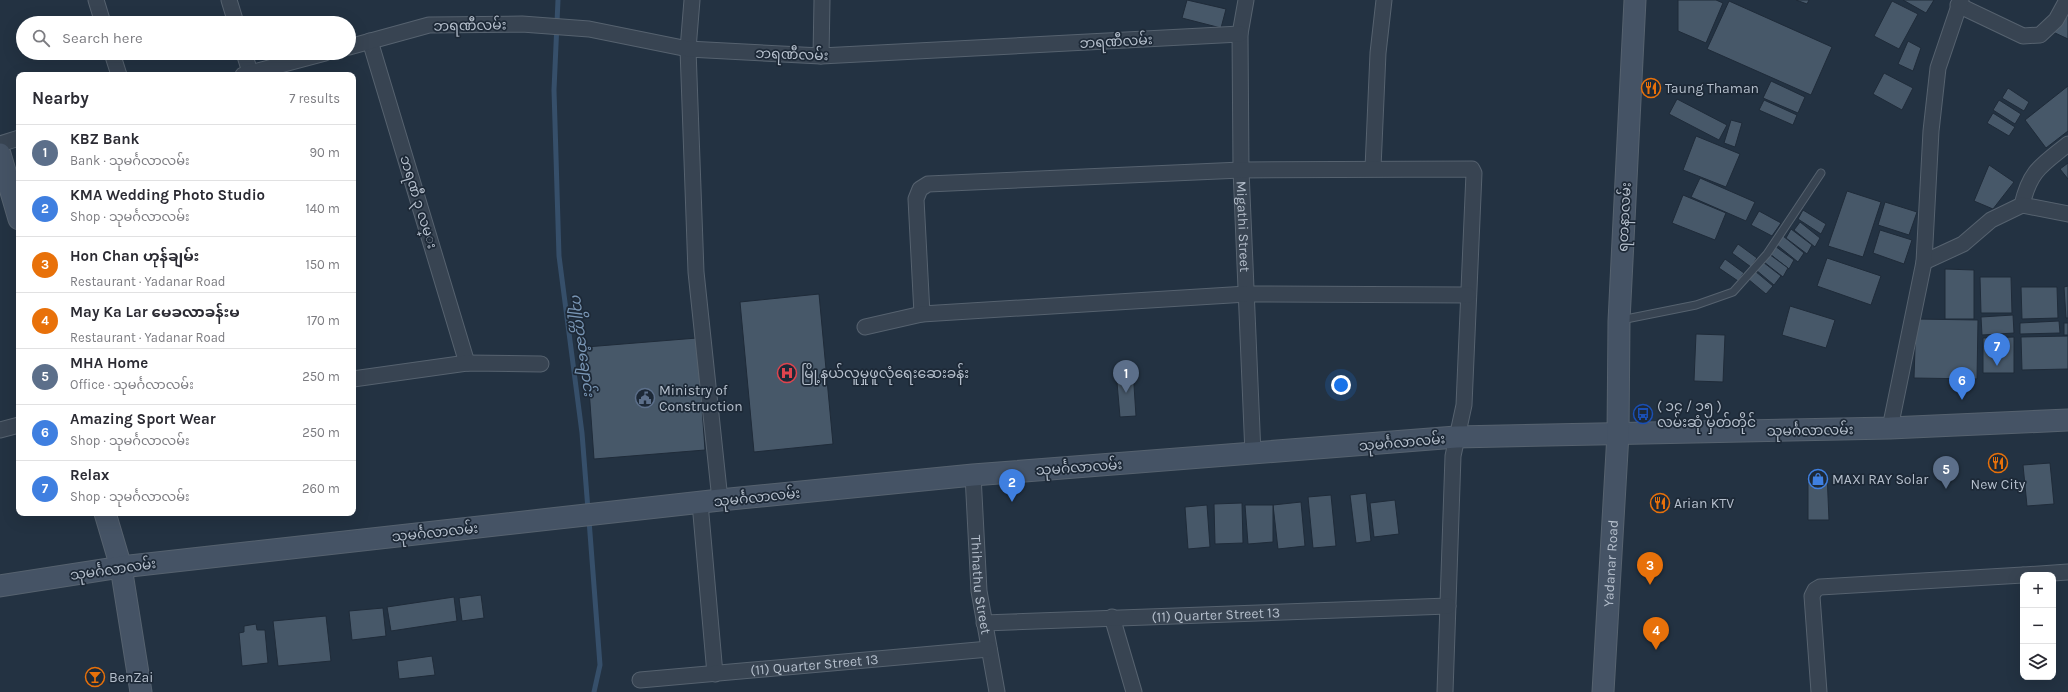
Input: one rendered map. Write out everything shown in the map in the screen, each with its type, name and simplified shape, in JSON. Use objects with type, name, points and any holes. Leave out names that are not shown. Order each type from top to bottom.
[{"type":"main road","name":"ရတနာလမ်း","points":[[1618,434],[1619,321],[1635,0]]},
{"type":"main road","points":[[0,154],[16,209]]},
{"type":"main road","name":"သုမင်္ဂလာလမ်း","points":[[0,586],[121,567],[615,513],[710,501],[973,476],[1456,438],[1890,428],[2068,420]]},
{"type":"main road","name":"Yadanar Road","points":[[1603,692],[1618,434]]},
{"type":"main road","points":[[106,516],[121,567],[141,692]]},
{"type":"street","points":[[96,0],[101,16]]},
{"type":"street","points":[[229,0],[234,16]]},
{"type":"street","points":[[692,0],[688,49],[696,272],[710,501],[715,674]]},
{"type":"street","points":[[821,56],[822,0]]},
{"type":"street","name":"Migathi Street","points":[[1246,0],[1240,34],[1241,170],[1248,294],[1253,454]]},
{"type":"street","points":[[1373,168],[1378,53],[1384,0]]},
{"type":"street","points":[[1890,428],[1924,262],[1931,131],[1938,68],[1960,3],[2023,36],[2040,35],[2056,20],[2067,0]]},
{"type":"street","name":"ဘရဏီလမ်း","points":[[356,45],[429,25],[522,24],[589,29],[688,49],[821,56],[1240,34]]},
{"type":"street","name":"ဘရဏီ ၃ လမ္း","points":[[370,41],[467,363]]},
{"type":"street","points":[[114,60],[117,72]]},
{"type":"street","points":[[245,60],[248,72]]},
{"type":"street","points":[[255,72],[299,60]]},
{"type":"street","points":[[0,144],[16,139]]},
{"type":"street","points":[[2022,205],[2025,191],[2035,171],[2068,144]]},
{"type":"street","points":[[922,314],[916,199],[920,189],[928,184],[1241,170],[1373,168],[1472,169],[1474,173],[1464,405],[1453,456],[1445,692]]},
{"type":"street","points":[[1924,262],[1963,244],[1991,220],[2022,205],[2068,213]]},
{"type":"street","points":[[865,327],[922,314],[1248,294],[1468,295]]},
{"type":"street","points":[[356,379],[467,363],[541,364]]},
{"type":"street","points":[[0,430],[16,426]]},
{"type":"street","name":"Thihathu Street","points":[[973,476],[978,591],[997,692]]},
{"type":"street","points":[[2056,573],[2068,572]]},
{"type":"street","points":[[1819,692],[1812,596],[1815,590],[1820,587],[2020,575]]},
{"type":"street","name":"(11) Quarter Street 13","points":[[984,623],[1112,617],[1448,606]]},
{"type":"street","points":[[1112,617],[1134,692]]},
{"type":"street","name":"(11) Quarter Street 13","points":[[640,680],[989,649]]},
{"type":"lane","points":[[1619,321],[1696,305],[1733,292],[1767,254],[1821,173]]},
{"type":"building","points":[[1187,0],[1226,9],[1221,28],[1182,18]]},
{"type":"building","points":[[1678,0],[1716,0],[1723,3],[1706,43],[1678,31]]},
{"type":"building","points":[[1796,0],[1809,0],[1807,4]]},
{"type":"building","points":[[1903,0],[1934,0],[1926,13]]},
{"type":"building","points":[[1729,1],[1832,47],[1811,95],[1707,49]]},
{"type":"building","points":[[1892,1],[1918,14],[1899,49],[1874,36]]},
{"type":"building","points":[[2068,9],[2068,39],[2053,32]]},
{"type":"building","points":[[1908,41],[1921,48],[1913,71],[1898,64]]},
{"type":"building","points":[[1884,73],[1913,88],[1902,110],[1873,94]]},
{"type":"building","points":[[1771,81],[1805,97],[1798,113],[1763,98]]},
{"type":"building","points":[[2068,86],[2068,131],[2046,148],[2025,120]]},
{"type":"building","points":[[2008,88],[2029,102],[2024,111],[2002,98]]},
{"type":"building","points":[[1677,99],[1727,125],[1719,140],[1669,114]]},
{"type":"building","points":[[1764,100],[1797,115],[1793,125],[1759,110]]},
{"type":"building","points":[[1999,100],[2021,114],[2015,124],[1993,110]]},
{"type":"building","points":[[1993,113],[2015,127],[2009,136],[1987,123]]},
{"type":"building","points":[[1731,120],[1742,123],[1735,147],[1724,143]]},
{"type":"building","points":[[1696,136],[1740,154],[1726,187],[1683,170]]},
{"type":"building","points":[[2068,163],[2068,179],[2060,169]]},
{"type":"building","points":[[1989,165],[2014,182],[1993,209],[1974,201]]},
{"type":"building","points":[[1700,178],[1755,202],[1746,221],[1691,197]]},
{"type":"building","points":[[1847,191],[1881,202],[1863,257],[1828,246]]},
{"type":"building","points":[[1683,195],[1726,213],[1715,240],[1672,223]]},
{"type":"building","points":[[1885,202],[1917,212],[1909,235],[1878,225]]},
{"type":"building","points":[[1803,210],[1826,224],[1821,234],[1798,219]]},
{"type":"building","points":[[1759,211],[1781,223],[1772,236],[1751,225]]},
{"type":"building","points":[[1800,222],[1820,238],[1815,247],[1794,230]]},
{"type":"building","points":[[1791,229],[1812,245],[1807,254],[1786,238]]},
{"type":"building","points":[[1880,230],[1912,240],[1904,264],[1873,253]]},
{"type":"building","points":[[1783,236],[1804,253],[1798,262],[1777,245]]},
{"type":"building","points":[[1738,244],[1757,258],[1751,267],[1732,253]]},
{"type":"building","points":[[1775,246],[1794,260],[1789,269],[1770,254]]},
{"type":"building","points":[[1769,254],[1788,268],[1783,277],[1764,262]]},
{"type":"building","points":[[1827,258],[1881,276],[1871,305],[1817,286]]},
{"type":"building","points":[[1725,259],[1744,273],[1738,281],[1719,268]]},
{"type":"building","points":[[1763,262],[1781,276],[1774,285],[1756,270]]},
{"type":"building","points":[[1945,269],[1974,270],[1974,319],[1945,319]]},
{"type":"building","points":[[1755,271],[1773,286],[1766,294],[1748,279]]},
{"type":"building","points":[[1980,277],[2011,277],[2012,313],[1981,313]]},
{"type":"building","points":[[2068,286],[2068,318],[2066,318],[2064,287]]},
{"type":"building","points":[[2021,287],[2057,287],[2058,318],[2022,319]]},
{"type":"building","name":"မြို့နယ်လူမှုဖူလုံရေးဆေးခန်း","points":[[819,294],[833,444],[754,452],[740,302]]},
{"type":"building","points":[[1790,306],[1835,320],[1826,348],[1782,335]]},
{"type":"building","points":[[2013,315],[2014,333],[1982,335],[1981,317]]},
{"type":"building","points":[[1916,319],[1978,320],[1977,379],[1914,378]]},
{"type":"building","points":[[2059,321],[2060,333],[2020,334],[2020,323]]},
{"type":"building","points":[[2064,323],[2068,323],[2068,335],[2064,335]]},
{"type":"building","points":[[1696,334],[1725,335],[1723,382],[1694,381]]},
{"type":"building","points":[[2068,336],[2068,369],[2022,370],[2021,337]]},
{"type":"building","points":[[2014,337],[2014,373],[1983,373],[1983,338]]},
{"type":"building","name":"Ministry of Construction","points":[[697,338],[705,450],[594,459],[586,347]]},
{"type":"building","points":[[1133,370],[1136,416],[1120,417],[1116,371]]},
{"type":"building","points":[[2050,463],[2054,504],[2027,506],[2023,465]]},
{"type":"building","points":[[1827,473],[1829,520],[1808,520],[1808,474]]},
{"type":"building","points":[[1366,493],[1371,541],[1356,543],[1350,495]]},
{"type":"building","points":[[1331,495],[1336,546],[1313,548],[1308,497]]},
{"type":"building","points":[[1395,500],[1399,534],[1374,537],[1370,503]]},
{"type":"building","points":[[1301,502],[1305,546],[1278,549],[1273,505]]},
{"type":"building","points":[[1242,503],[1243,543],[1215,544],[1214,504]]},
{"type":"building","points":[[1207,505],[1210,547],[1188,549],[1185,507]]},
{"type":"building","points":[[1245,505],[1273,505],[1273,542],[1248,544]]},
{"type":"building","points":[[481,595],[484,618],[462,621],[459,598]]},
{"type":"building","points":[[454,597],[457,621],[391,631],[387,607]]},
{"type":"building","points":[[383,608],[386,636],[352,640],[349,611]]},
{"type":"building","points":[[326,616],[331,661],[278,666],[273,621]]},
{"type":"building","points":[[256,624],[257,630],[265,630],[268,663],[242,666],[239,633],[244,632],[244,626]]},
{"type":"building","points":[[432,656],[435,675],[399,679],[397,661]]},
{"type":"waterway","name":"ကျိုက္ကဆံချောင်း","points":[[558,0],[554,90],[559,256],[582,433],[588,510]]},
{"type":"waterway","name":"ကျိုက္ကဆံချောင်း","points":[[589,520],[600,665],[594,692]]},
{"type":"place","name":"Taung Thaman","points":[[1651,88]]},
{"type":"place","name":"Relax","points":[[1997,366]]},
{"type":"place","name":"မြို့နယ်လူမှုဖူလုံရေးဆေးခန်း","points":[[787,373]]},
{"type":"place","name":"KBZ Bank","points":[[1126,393]]},
{"type":"place","name":"Ministry of Construction","points":[[645,398]]},
{"type":"place","name":"Amazing Sport Wear","points":[[1962,400]]},
{"type":"place","name":"( ၁၄ / ၁၅ ) လမ်းဆုံ မှတ်တိုင်","points":[[1643,414]]},
{"type":"place","name":"New City","points":[[1998,463]]},
{"type":"place","name":"MAXI RAY Solar","points":[[1818,479]]},
{"type":"place","name":"MHA Home","points":[[1946,489]]},
{"type":"place","name":"KMA Wedding Photo Studio","points":[[1012,502]]},
{"type":"place","name":"Arian KTV","points":[[1660,503]]},
{"type":"place","name":"Hon Chan ဟုန်ချမ်း","points":[[1650,585]]},
{"type":"place","name":"May Ka Lar မေခလာခန်းမ","points":[[1656,650]]},
{"type":"place","name":"BenZai","points":[[95,677]]}]
